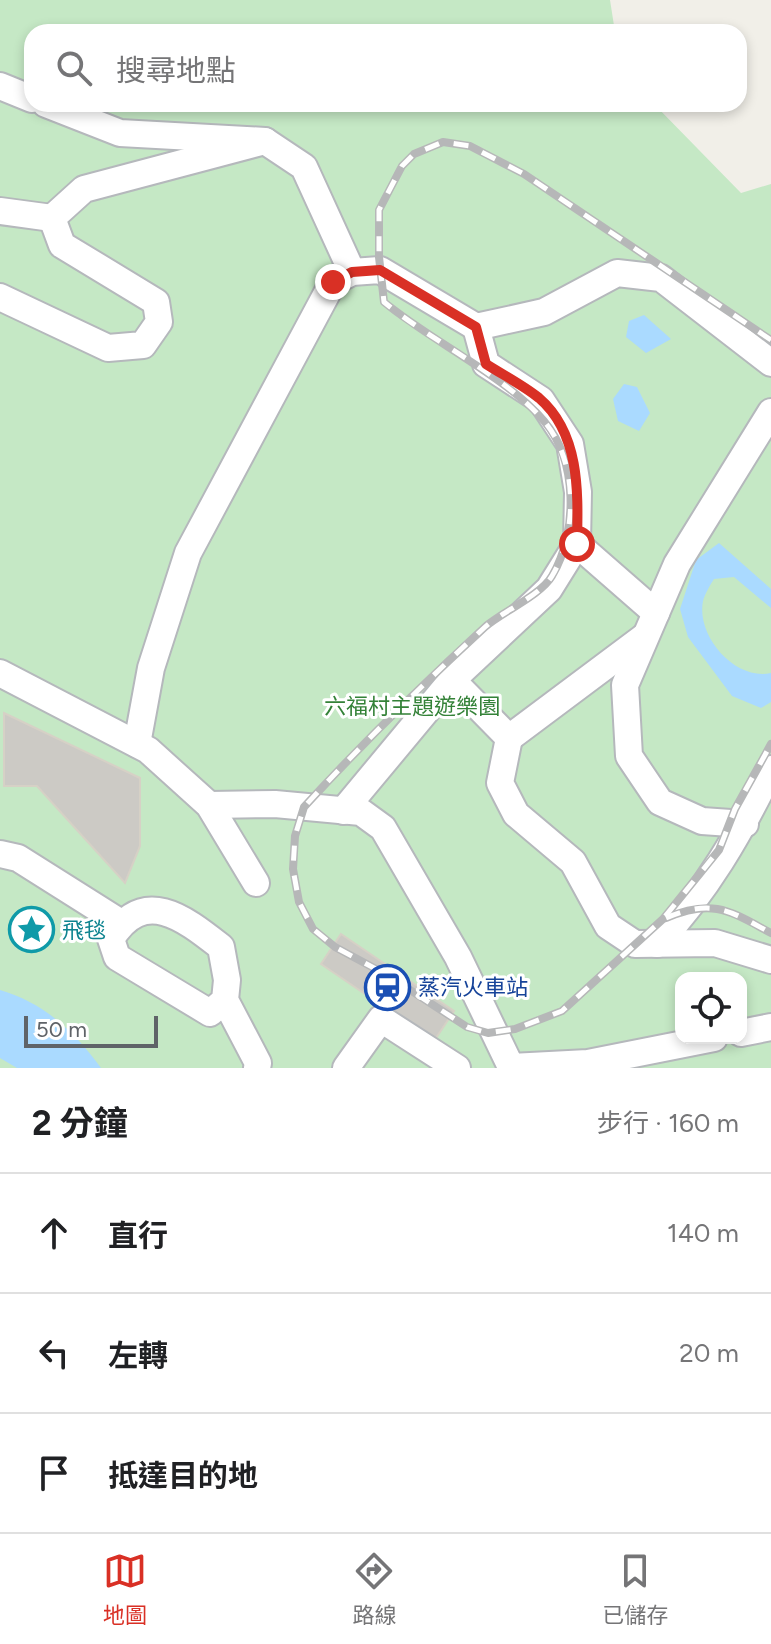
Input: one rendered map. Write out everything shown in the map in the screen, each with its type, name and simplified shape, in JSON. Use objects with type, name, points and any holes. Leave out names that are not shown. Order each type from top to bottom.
[{"type":"street","points":[[0,86],[24,96]]},
{"type":"street","points":[[66,112],[120,133],[265,141],[304,167],[352,272]]},
{"type":"street","points":[[0,211],[52,218],[84,189],[265,141]]},
{"type":"street","points":[[0,297],[108,348],[143,345],[159,322],[156,302],[62,245],[52,218]]},
{"type":"street","points":[[137,744],[151,668],[188,553],[333,282],[352,272],[380,270],[476,327],[544,312],[617,273],[661,278],[771,363]]},
{"type":"street","points":[[343,811],[452,680],[549,589],[577,544],[578,492],[570,444],[541,400],[486,364],[476,327]]},
{"type":"street","points":[[745,824],[702,821],[660,802],[629,756],[625,685],[677,564],[771,412]]},
{"type":"street","points":[[577,544],[652,624]]},
{"type":"street","points":[[652,624],[509,738],[500,783],[516,814],[573,862],[608,926],[635,944],[715,943],[771,960]]},
{"type":"street","points":[[0,673],[148,750],[209,805],[256,883]]},
{"type":"street","points":[[452,680],[509,738]]},
{"type":"street","points":[[657,944],[692,907],[745,824],[771,769]]},
{"type":"street","points":[[209,805],[275,804],[361,812],[383,828],[458,957],[511,1067],[588,1063],[684,1044]]},
{"type":"street","points":[[0,854],[18,858],[121,923]]},
{"type":"street","points":[[225,1000],[210,1013],[199,1009],[149,973],[117,957],[111,939],[121,923],[139,911],[170,912],[221,947],[227,980],[225,1000],[258,1063],[257,1068]]},
{"type":"street","points":[[346,1068],[381,1019],[457,1068]]},
{"type":"street","points":[[747,1032],[771,1027]]},
{"type":"street","points":[[634,1054],[658,1068]]},
{"type":"green space","name":"六福村主題遊樂園","points":[[0,0],[610,0],[614,24],[24,24],[24,112],[662,112],[741,193],[771,184],[771,1068],[0,1068]]},
{"type":"water","points":[[644,315],[671,339],[646,353],[626,337],[629,321]]},
{"type":"water","points":[[624,384],[637,387],[650,413],[639,431],[618,421],[613,399]]},
{"type":"water","points":[[719,543],[771,589],[771,608],[734,577],[714,579],[703,601],[702,614],[706,628],[721,653],[744,670],[757,674],[771,673],[771,702],[761,708],[732,696],[688,637],[680,609],[696,560]]},
{"type":"water","points":[[0,990],[31,1002],[57,1020],[101,1068],[17,1068],[0,1058]]},
{"type":"building","points":[[4,713],[140,778],[140,846],[125,883],[37,786],[4,786]]},
{"type":"building","name":"蒸汽火車站","points":[[341,934],[454,1011],[434,1041],[321,964]]},
{"type":"railway","points":[[771,340],[524,174],[470,146],[443,142],[414,154],[402,166],[379,210],[379,257],[384,302],[490,374],[544,421],[563,456],[568,476],[570,518],[561,558],[547,583],[485,627],[393,715],[304,807],[295,836],[293,869],[299,902],[313,929],[335,947],[387,975],[467,1027],[488,1033],[515,1029],[562,1011],[663,919],[719,850],[735,809],[771,744]]},
{"type":"railway","points":[[666,918],[709,908],[732,913],[771,933]]},
{"type":"place","name":"飛毯","points":[[31,930]]},
{"type":"place","name":"蒸汽火車站","points":[[387,987]]},
{"type":"route","points":[[333,282],[352,272],[380,270],[476,327],[486,364],[541,400],[570,444],[578,492],[577,544]]}]
